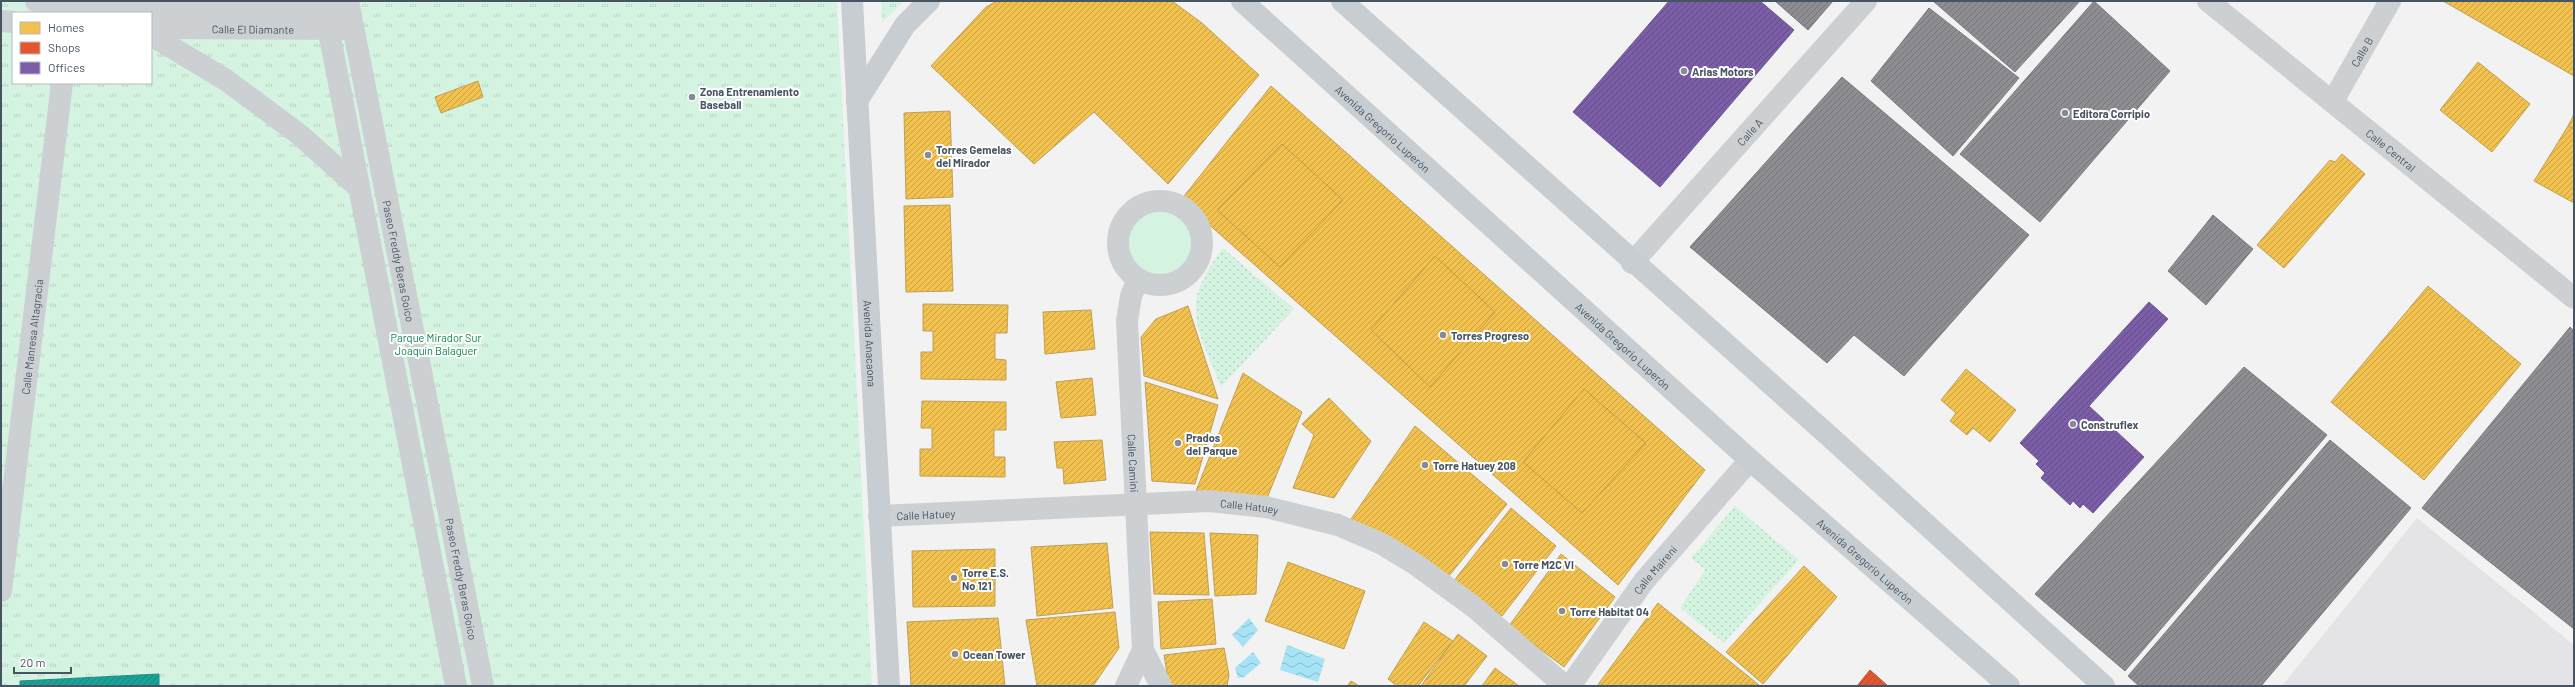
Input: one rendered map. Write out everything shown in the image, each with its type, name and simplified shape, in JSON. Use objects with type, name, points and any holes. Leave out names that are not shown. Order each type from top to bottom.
[{"type":"main road","name":"Avenida Anacaona","points":[[852,1],[889,686]]},
{"type":"main road","points":[[857,102],[905,25],[929,1]]},
{"type":"main road","name":"Avenida Gregorio Luperón","points":[[1242,1],[1750,460],[2009,686]]},
{"type":"main road","points":[[1342,1],[1632,263],[1830,436],[2104,686]]},
{"type":"street","name":"Calle El Diamante","points":[[36,1],[72,8],[111,4],[324,5],[351,13]]},
{"type":"street","name":"Calle A","points":[[1632,263],[1866,1]]},
{"type":"street","name":"Calle Central","points":[[2208,1],[2574,298]]},
{"type":"street","name":"Calle B","points":[[2333,101],[2390,1]]},
{"type":"street","points":[[324,5],[358,188],[456,686]]},
{"type":"street","name":"Calle El Diamante","points":[[152,28],[329,29],[351,13]]},
{"type":"street","name":"Paseo Freddy Beras Goico","points":[[351,13],[483,686]]},
{"type":"street","points":[[1,21],[12,22]]},
{"type":"street","points":[[152,35],[226,80],[300,135],[358,188]]},
{"type":"street","name":"Calle Manresa Altagracia","points":[[1,591],[62,84]]},
{"type":"street","name":"Calle Camini","points":[[1138,279],[1131,296],[1127,322],[1134,503],[1143,650],[1160,686]]},
{"type":"street","name":"Calle Mairení","points":[[1570,686],[1644,581],[1750,460]]},
{"type":"street","name":"Calle Hatuey","points":[[879,516],[1134,503],[1209,501],[1266,507],[1338,525],[1365,536],[1415,564],[1474,607],[1565,686]]},
{"type":"street","name":"Calle Camini","points":[[1126,686],[1143,650]]},
{"type":"shaded area","points":[[2417,518],[2574,645],[2574,683],[2572,686],[2282,686]]},
{"type":"green space","name":"Parque Mirador Sur Joaquín Balaguer","points":[[1,1],[837,1],[872,686],[1,686]]},
{"type":"green space","points":[[881,1],[904,1],[882,23]]},
{"type":"green space","points":[[1161,210],[1174,213],[1184,220],[1191,230],[1194,243],[1191,256],[1184,266],[1174,273],[1161,276],[1148,273],[1138,266],[1131,256],[1128,243],[1131,230],[1138,220],[1148,213]]},
{"type":"green space","points":[[1223,248],[1294,309],[1221,387],[1199,332],[1196,316],[1196,301],[1200,286],[1209,268]]},
{"type":"green space","points":[[1735,506],[1799,560],[1724,643],[1680,608],[1705,570],[1691,558]]},
{"type":"water","points":[[1249,618],[1258,630],[1243,647],[1232,635]]},
{"type":"water","points":[[1287,645],[1325,659],[1318,682],[1280,670]]},
{"type":"water","points":[[1253,652],[1261,663],[1244,677],[1238,678],[1235,668]]},
{"type":"building: Homes","points":[[997,1],[1172,1],[1202,23],[1259,75],[1168,184],[1094,112],[1034,164],[931,66],[986,7]]},
{"type":"building: Homes","points":[[2443,1],[2574,1],[2574,76]]},
{"type":"building: Homes","points":[[2478,62],[2530,104],[2492,152],[2440,110]]},
{"type":"building: Homes","points":[[478,81],[483,97],[441,113],[435,97]]},
{"type":"building: Homes","name":"Torres Progreso","points":[[1271,86],[1705,470],[1618,585],[1181,200]]},
{"type":"building: Homes","name":"Torres Gemelas del Mirador","points":[[950,111],[953,197],[906,199],[904,113]]},
{"type":"building: Homes","points":[[2574,114],[2574,129],[2568,126]]},
{"type":"building: Homes","points":[[2568,126],[2574,129],[2574,203],[2534,181]]},
{"type":"building: Homes","points":[[1282,144],[1343,200],[1280,267],[1217,210]]},
{"type":"building: Homes","points":[[2342,154],[2365,174],[2284,268],[2257,245],[2330,160],[2335,162]]},
{"type":"building: Homes","points":[[950,205],[953,291],[906,292],[904,206]]},
{"type":"building: Homes","points":[[1435,256],[1495,312],[1430,387],[1371,330]]},
{"type":"building: Homes","points":[[2428,286],[2521,364],[2424,480],[2331,402]]},
{"type":"building: Homes","points":[[923,304],[1008,305],[1007,333],[995,333],[995,359],[1006,360],[1006,380],[921,379],[921,352],[933,352],[933,331],[923,331]]},
{"type":"building: Homes","points":[[1188,306],[1218,399],[1144,376],[1141,337],[1156,319]]},
{"type":"building: Homes","points":[[1091,310],[1095,349],[1045,354],[1043,312]]},
{"type":"building: Homes","points":[[1966,369],[2016,410],[1990,442],[1973,428],[1967,435],[1950,421],[1956,413],[1941,400]]},
{"type":"building: Homes","points":[[1243,373],[1302,412],[1265,503],[1194,496]]},
{"type":"building: Homes","points":[[1092,378],[1096,415],[1061,418],[1056,382]]},
{"type":"building: Homes","name":"Prados del Parque","points":[[1145,382],[1218,405],[1195,484],[1152,481]]},
{"type":"building: Homes","points":[[1584,389],[1646,443],[1582,513],[1523,462]]},
{"type":"building: Homes","points":[[1329,398],[1371,441],[1334,498],[1293,488],[1314,435],[1302,424]]},
{"type":"building: Homes","points":[[922,401],[1006,402],[1006,430],[994,430],[994,457],[1005,457],[1005,477],[920,476],[920,449],[932,449],[932,428],[921,428]]},
{"type":"building: Homes","name":"Torre Hatuey 208","points":[[1415,426],[1507,504],[1444,582],[1351,519]]},
{"type":"building: Homes","points":[[1102,440],[1106,480],[1064,484],[1063,468],[1057,468],[1054,442]]},
{"type":"building: Homes","name":"Torre M2C VI","points":[[1511,508],[1556,546],[1502,616],[1453,582]]},
{"type":"building: Homes","points":[[1150,532],[1204,533],[1209,595],[1154,594]]},
{"type":"building: Homes","points":[[1210,533],[1258,535],[1256,594],[1215,596]]},
{"type":"building: Homes","points":[[1107,543],[1113,608],[1037,616],[1031,547]]},
{"type":"building: Homes","name":"Torre E.S. No 121","points":[[995,549],[995,606],[913,607],[912,551]]},
{"type":"building: Homes","name":"Torre Habitat 04","points":[[1561,554],[1615,597],[1564,667],[1509,626]]},
{"type":"building: Homes","points":[[1288,562],[1365,591],[1344,649],[1265,621]]},
{"type":"building: Homes","points":[[1804,566],[1837,597],[1763,684],[1726,652]]},
{"type":"building: Homes","points":[[1212,599],[1216,644],[1161,649],[1158,602]]},
{"type":"building: Homes","points":[[1658,603],[1759,685],[1597,686]]},
{"type":"building: Homes","points":[[1115,612],[1119,648],[1093,686],[1037,686],[1026,620]]},
{"type":"building: Homes","name":"Ocean Tower","points":[[998,618],[1005,686],[911,686],[907,622]]},
{"type":"building: Homes","points":[[1424,622],[1453,641],[1418,686],[1397,686],[1388,679]]},
{"type":"building: Homes","points":[[1458,634],[1487,656],[1464,686],[1421,686]]},
{"type":"building: Homes","points":[[1224,648],[1229,675],[1227,686],[1169,686],[1164,655]]},
{"type":"building: Homes","points":[[1495,668],[1519,686],[1482,686]]},
{"type":"building: Homes","points":[[1351,681],[1359,686],[1347,686]]},
{"type":"building: Shops","points":[[1870,670],[1888,686],[1857,686]]},
{"type":"building: Offices","name":"Arias Motors","points":[[1669,1],[1760,1],[1794,30],[1660,187],[1573,112]]},
{"type":"building: Offices","name":"Construflex","points":[[2149,302],[2168,319],[2089,406],[2144,457],[2093,513],[2083,504],[2080,508],[2073,501],[2070,505],[2041,478],[2045,473],[2036,464],[2039,461],[2020,443]]},
{"type":"building: Public","points":[[159,674],[159,686],[20,686],[20,681]]},
{"type":"building: Industry","points":[[1775,1],[1833,1],[1808,30]]},
{"type":"building: Industry","points":[[1933,1],[2080,1],[2015,72]]},
{"type":"building: Industry","name":"Editora Corripio","points":[[2094,1],[2170,71],[2040,222],[1960,154]]},
{"type":"building: Industry","points":[[1929,8],[2019,78],[1953,156],[1871,81]]},
{"type":"building: Industry","points":[[1842,77],[2029,235],[1904,376],[1854,335],[1827,363],[1690,247]]},
{"type":"building: Industry","points":[[2213,215],[2253,249],[2206,305],[2168,271]]},
{"type":"building: Industry","points":[[2570,327],[2574,331],[2574,629],[2422,508]]},
{"type":"building: Industry","points":[[2244,367],[2327,435],[2125,671],[2035,594]]},
{"type":"building: Industry","points":[[2330,440],[2411,508],[2261,686],[2139,686],[2128,676]]},
{"type":"place","name":"Arias Motors","points":[[1684,71]]},
{"type":"place","name":"Zona Entrenamiento Baseball","points":[[692,97]]},
{"type":"place","name":"Editora Corripio","points":[[2065,113]]},
{"type":"place","name":"Torres Gemelas del Mirador","points":[[928,155]]},
{"type":"place","name":"Torres Progreso","points":[[1443,335]]},
{"type":"place","name":"Construflex","points":[[2073,424]]},
{"type":"place","name":"Prados del Parque","points":[[1178,443]]},
{"type":"place","name":"Torre Hatuey 208","points":[[1425,465]]},
{"type":"place","name":"Torre M2C VI","points":[[1505,564]]},
{"type":"place","name":"Torre E.S. No 121","points":[[954,578]]},
{"type":"place","name":"Torre Habitat 04","points":[[1562,611]]},
{"type":"place","name":"Ocean Tower","points":[[955,654]]}]
